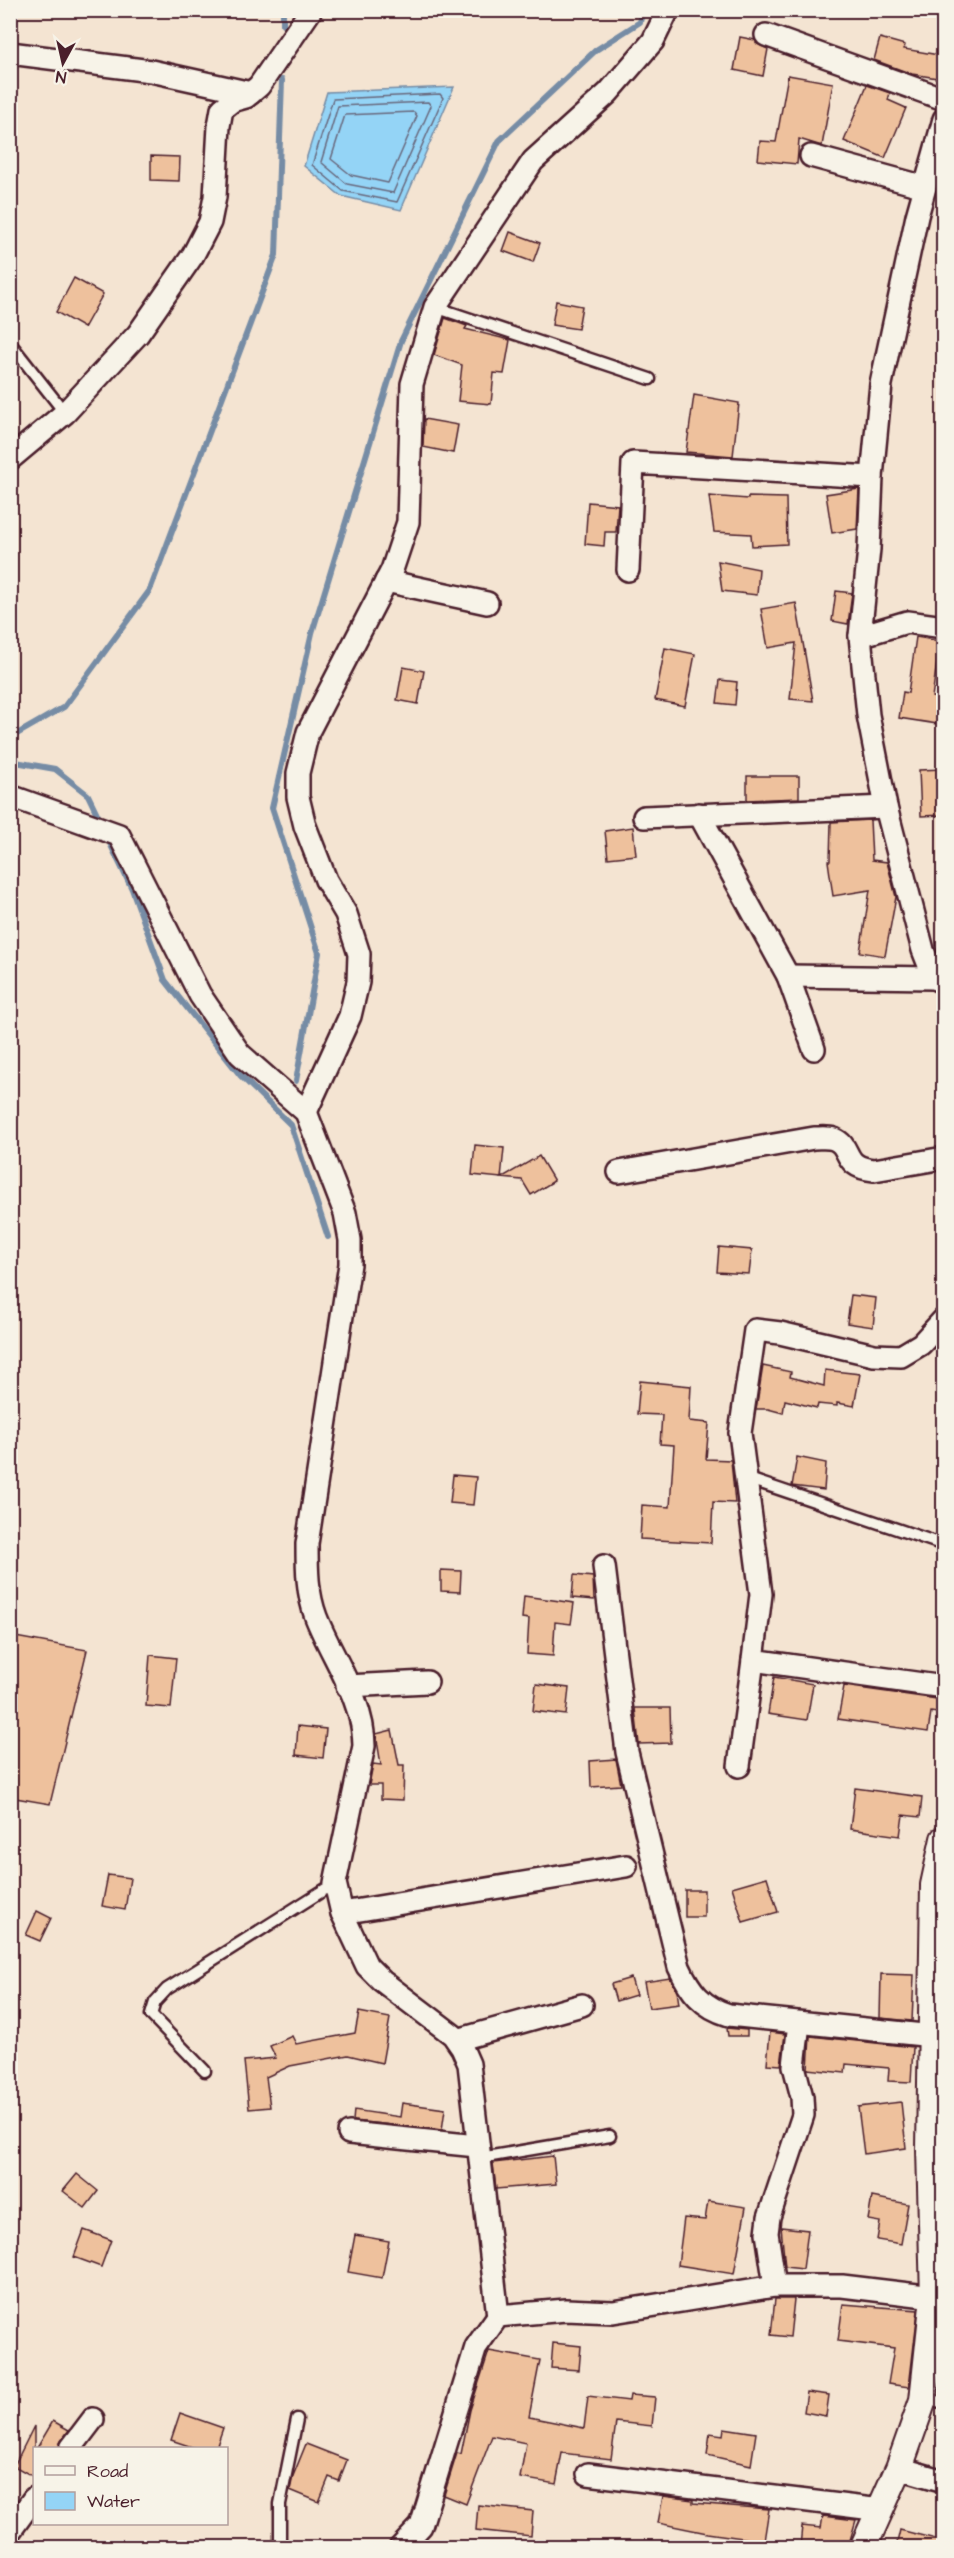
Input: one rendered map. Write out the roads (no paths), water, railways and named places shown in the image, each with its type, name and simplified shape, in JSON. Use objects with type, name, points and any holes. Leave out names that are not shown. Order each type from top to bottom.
[{"type":"street","points":[[10,459],[64,413],[138,334],[193,255],[210,222],[222,110],[232,101],[246,97],[259,86],[311,10]]},
{"type":"street","points":[[306,1112],[350,1016],[358,982],[359,954],[346,914],[326,880],[305,826],[298,797],[298,773],[308,732],[386,581],[408,522],[412,384],[435,307],[469,253],[502,209],[533,161],[615,85],[653,41],[668,10]]},
{"type":"street","points":[[766,35],[944,99]]},
{"type":"street","points":[[10,53],[151,71],[251,93]]},
{"type":"street","points":[[788,976],[939,980],[923,950],[886,807],[868,715],[860,636],[869,549],[880,384],[925,187],[944,119]]},
{"type":"street","points":[[811,156],[925,187]]},
{"type":"street","points":[[628,570],[633,464],[872,477]]},
{"type":"street","points":[[386,581],[487,603]]},
{"type":"street","points":[[860,636],[907,622],[944,627]]},
{"type":"street","points":[[10,796],[119,835],[200,994],[233,1044],[240,1054],[306,1112],[345,1213],[350,1240],[350,1264],[307,1544],[308,1588],[316,1617],[364,1727],[364,1746],[335,1883],[342,1913],[367,1966],[382,1982],[457,2040],[470,2064],[498,2316],[476,2347],[421,2526],[400,2547]]},
{"type":"street","points":[[644,817],[886,807]]},
{"type":"street","points":[[699,814],[788,976],[814,1049]]},
{"type":"street","points":[[619,1172],[814,1138],[831,1138],[840,1143],[854,1165],[864,1169],[874,1170],[944,1158]]},
{"type":"street","points":[[740,1766],[760,1594],[740,1433],[755,1330],[780,1333],[874,1355],[901,1356],[921,1344],[944,1319]]},
{"type":"street","points":[[604,1566],[627,1752],[679,1966],[692,1989],[711,2010],[729,2015],[933,2036]]},
{"type":"street","points":[[753,1660],[944,1687]]},
{"type":"street","points":[[347,1686],[428,1682]]},
{"type":"street","points":[[863,2547],[933,2401],[939,2297],[933,2036],[939,1886],[944,1839]]},
{"type":"street","points":[[342,1913],[626,1866]]},
{"type":"street","points":[[457,2040],[582,2005]]},
{"type":"street","points":[[775,2286],[767,2233],[769,2217],[802,2115],[802,2097],[794,2066],[799,2023]]},
{"type":"street","points":[[349,2133],[479,2152]]},
{"type":"street","points":[[498,2316],[566,2310],[613,2312],[775,2286],[842,2286],[939,2297]]},
{"type":"street","points":[[72,2447],[93,2419]]},
{"type":"street","points":[[899,2468],[944,2481]]},
{"type":"street","points":[[588,2474],[880,2510]]},
{"type":"street","points":[[10,2531],[33,2499]]},
{"type":"lane","points":[[435,307],[650,379]]},
{"type":"lane","points":[[10,343],[64,413]]},
{"type":"lane","points":[[746,1478],[944,1545]]},
{"type":"lane","points":[[205,2071],[152,2015],[155,2002],[167,1989],[335,1883]]},
{"type":"lane","points":[[479,2152],[610,2136]]},
{"type":"lane","points":[[280,2547],[280,2504],[297,2419]]},
{"type":"water","points":[[454,87],[401,210],[341,196],[304,166],[327,92]]},
{"type":"waterway","points":[[283,10],[283,25]]},
{"type":"waterway","points":[[296,1081],[319,953],[272,808],[312,633],[401,341],[499,141],[596,50],[640,22],[643,10]]},
{"type":"waterway","points":[[10,738],[64,707],[150,590],[276,255],[282,80]]},
{"type":"waterway","points":[[10,761],[55,769],[88,795],[101,822]]},
{"type":"waterway","points":[[107,837],[132,889],[165,980],[240,1075],[291,1125],[328,1237]]}]
